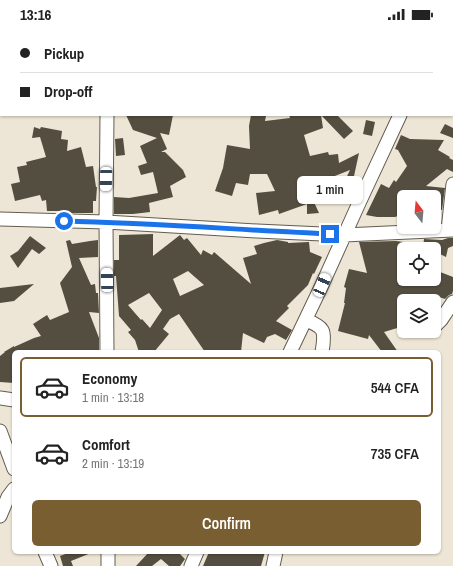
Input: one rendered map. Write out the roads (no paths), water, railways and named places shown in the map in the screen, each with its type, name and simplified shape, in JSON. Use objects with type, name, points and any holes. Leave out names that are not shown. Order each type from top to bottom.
[{"type":"street","points":[[107,116],[107,350]]},
{"type":"street","points":[[291,350],[400,116]]},
{"type":"street","points":[[0,219],[106,222],[344,235],[451,230],[453,184]]},
{"type":"street","points":[[441,320],[453,302]]},
{"type":"street","points":[[306,320],[322,329],[322,350]]},
{"type":"street","points":[[0,398],[12,400]]},
{"type":"street","points":[[0,431],[12,464]]},
{"type":"street","points":[[0,516],[8,497],[12,492]]},
{"type":"street","points":[[46,554],[51,566]]},
{"type":"street","points":[[108,554],[108,566]]},
{"type":"street","points":[[191,566],[196,554]]},
{"type":"street","points":[[273,566],[276,554]]}]
